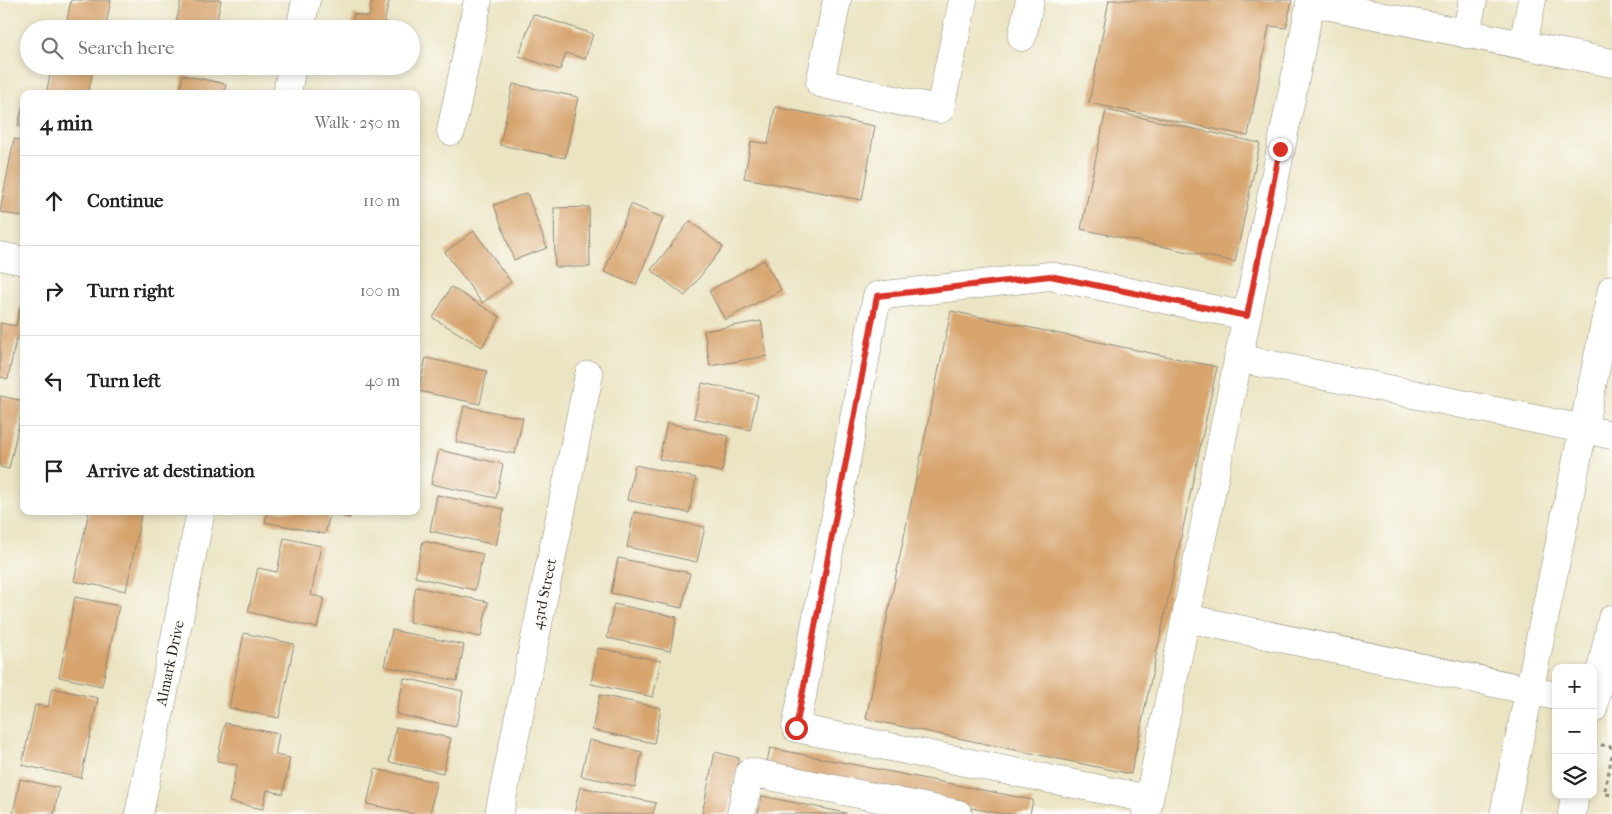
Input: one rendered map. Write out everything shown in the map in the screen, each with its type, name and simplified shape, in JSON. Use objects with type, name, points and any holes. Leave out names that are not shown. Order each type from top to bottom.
[{"type":"street","points":[[302,20],[306,0]]},
{"type":"street","points":[[451,131],[478,0]]},
{"type":"street","points":[[837,0],[820,83],[908,104],[940,109],[963,0]]},
{"type":"street","points":[[1022,37],[1030,0]]},
{"type":"street","points":[[1466,34],[1473,0]]},
{"type":"street","points":[[1523,45],[1532,0]]},
{"type":"street","points":[[1247,316],[1050,276],[877,296],[796,728],[1148,807],[1247,316],[1310,1],[1612,63]]},
{"type":"street","points":[[288,90],[290,75]]},
{"type":"street","points":[[0,256],[20,260]]},
{"type":"street","points":[[1504,814],[1543,693],[1583,430],[1612,289]]},
{"type":"street","points":[[1238,358],[1612,435]]},
{"type":"street","name":"43rd Street","points":[[499,814],[589,375]]},
{"type":"street","name":"Almark Drive","points":[[139,814],[200,515]]},
{"type":"street","points":[[1186,618],[1543,693]]},
{"type":"street","points":[[1597,692],[1612,619]]},
{"type":"street","points":[[741,814],[750,772],[958,814]]},
{"type":"street","points":[[1572,814],[1574,799]]},
{"type":"path","points":[[1597,744],[1611,747],[1612,749]]},
{"type":"path","points":[[1612,756],[1605,790],[1606,794],[1612,796]]},
{"type":"building","points":[[71,0],[111,0],[107,20],[67,20]]},
{"type":"building","points":[[181,0],[221,0],[217,20],[177,20]]},
{"type":"building","points":[[372,0],[389,1],[385,20],[353,20],[354,14],[369,17]]},
{"type":"building","points":[[1109,0],[1292,0],[1286,28],[1269,26],[1248,136],[1089,103]]},
{"type":"building","points":[[533,14],[593,34],[585,59],[566,53],[560,70],[519,56]]},
{"type":"building","points":[[50,75],[92,75],[89,90],[47,90]]},
{"type":"building","points":[[183,75],[226,84],[225,90],[180,90]]},
{"type":"building","points":[[513,84],[578,97],[565,158],[500,145]]},
{"type":"building","points":[[775,107],[875,126],[862,200],[744,178],[751,141],[768,144]]},
{"type":"building","points":[[1106,110],[1260,143],[1235,262],[1081,229]]},
{"type":"building","points":[[14,139],[20,140],[20,216],[0,212]]},
{"type":"building","points":[[527,193],[547,248],[514,260],[494,205]]},
{"type":"building","points":[[631,204],[663,218],[636,285],[604,272]]},
{"type":"building","points":[[589,207],[590,267],[555,267],[554,208]]},
{"type":"building","points":[[690,221],[723,247],[685,296],[651,270]]},
{"type":"building","points":[[474,231],[511,282],[482,303],[445,252]]},
{"type":"building","points":[[764,260],[781,290],[725,320],[709,291]]},
{"type":"building","points":[[451,287],[500,317],[482,347],[433,318]]},
{"type":"building","points":[[20,307],[20,340],[16,339],[8,379],[0,377],[0,323],[16,326]]},
{"type":"building","points":[[951,311],[1217,367],[1131,774],[866,719]]},
{"type":"building","points":[[761,321],[767,356],[710,366],[704,331]]},
{"type":"building","points":[[426,358],[487,371],[480,404],[420,391],[420,383]]},
{"type":"building","points":[[702,383],[758,395],[750,430],[694,418]]},
{"type":"building","points":[[0,396],[20,400],[20,419],[9,469],[0,467]]},
{"type":"building","points":[[464,406],[523,418],[515,454],[456,442]]},
{"type":"building","points":[[667,423],[729,436],[722,472],[659,459]]},
{"type":"building","points":[[439,450],[503,464],[496,498],[431,484]]},
{"type":"building","points":[[635,465],[696,478],[689,513],[627,500]]},
{"type":"building","points":[[437,495],[504,509],[496,545],[430,531]]},
{"type":"building","points":[[634,512],[705,527],[697,562],[627,547]]},
{"type":"building","points":[[88,515],[141,515],[126,591],[74,581]]},
{"type":"building","points":[[267,515],[330,515],[325,534],[265,522]]},
{"type":"building","points":[[335,515],[350,515],[350,518]]},
{"type":"building","points":[[284,538],[321,546],[311,595],[324,598],[317,628],[248,612],[258,568],[277,572]]},
{"type":"building","points":[[423,541],[483,554],[475,590],[415,577]]},
{"type":"building","points":[[618,558],[690,573],[682,608],[611,593]]},
{"type":"building","points":[[416,587],[488,602],[481,637],[409,622]]},
{"type":"building","points":[[75,597],[119,606],[102,686],[59,677]]},
{"type":"building","points":[[614,604],[677,617],[670,651],[607,638]]},
{"type":"building","points":[[392,630],[464,645],[457,681],[384,666]]},
{"type":"building","points":[[244,633],[294,644],[279,718],[229,708]]},
{"type":"building","points":[[598,648],[661,661],[653,697],[591,684]]},
{"type":"building","points":[[404,678],[463,691],[456,727],[396,714]]},
{"type":"building","points":[[52,688],[98,698],[81,778],[22,765],[35,705],[48,707]]},
{"type":"building","points":[[600,695],[661,708],[654,743],[592,730]]},
{"type":"building","points":[[225,723],[279,734],[275,755],[290,758],[283,794],[267,790],[263,809],[229,802],[237,765],[217,761]]},
{"type":"building","points":[[396,727],[451,738],[443,773],[389,762]]},
{"type":"building","points":[[589,740],[642,752],[635,787],[581,776]]},
{"type":"building","points":[[770,748],[1033,800],[1030,814],[1002,814],[766,767]]},
{"type":"building","points":[[715,752],[739,758],[727,814],[702,814]]},
{"type":"building","points":[[375,769],[436,782],[430,814],[414,814],[367,804]]},
{"type":"building","points":[[20,779],[59,788],[54,814],[13,814]]},
{"type":"building","points":[[580,787],[656,803],[653,814],[574,814]]},
{"type":"building","points":[[762,796],[846,813],[846,814],[758,814]]},
{"type":"route","points":[[796,728],[877,296],[1050,276],[1247,316],[1280,149]]}]
